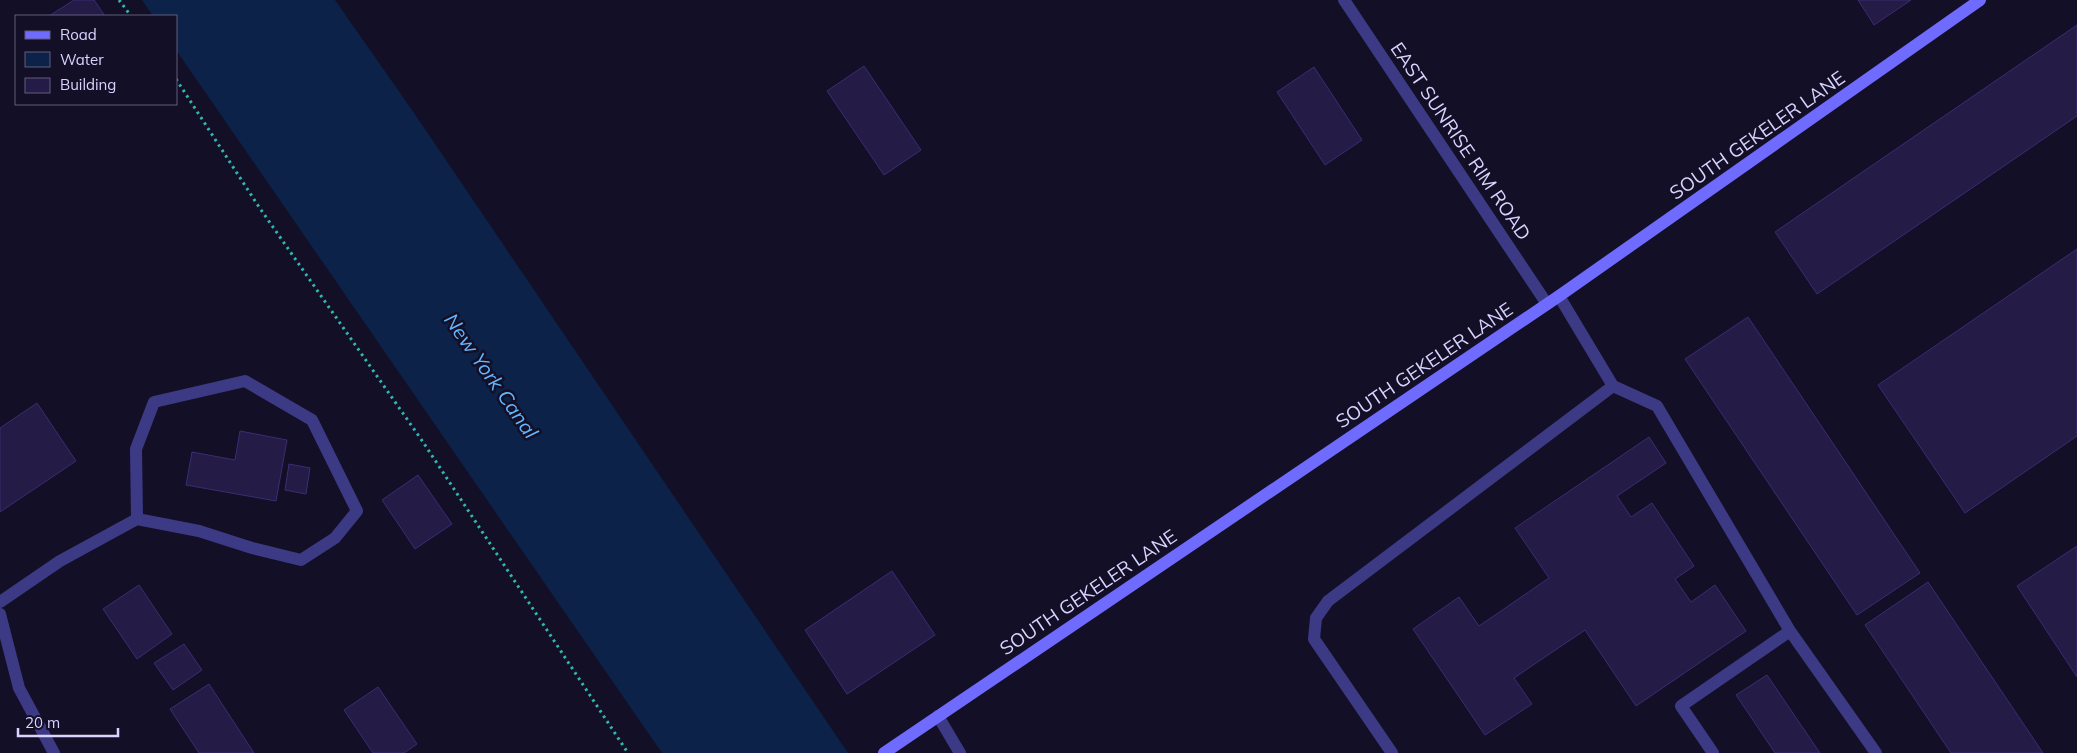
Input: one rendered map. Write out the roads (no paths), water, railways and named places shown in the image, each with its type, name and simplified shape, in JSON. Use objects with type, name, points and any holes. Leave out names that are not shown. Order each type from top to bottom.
[{"type":"street","name":"EAST SUNRISE RIM ROAD","points":[[1344,0],[1547,304]]},
{"type":"street","name":"SOUTH GEKELER LANE","points":[[884,753],[1547,304],[1980,0]]},
{"type":"street","points":[[1558,296],[1613,386],[1657,406],[1790,630],[1876,753]]},
{"type":"street","points":[[0,602],[60,561],[137,519],[199,531],[252,548],[301,560],[335,538],[357,511],[312,420],[245,381],[154,402],[136,449],[137,519]]},
{"type":"street","points":[[1392,753],[1314,639],[1316,618],[1328,602],[1613,386]]},
{"type":"street","points":[[0,614],[20,688],[54,753]]},
{"type":"street","points":[[1711,752],[1681,706],[1790,630]]},
{"type":"street","points":[[938,716],[960,753]]},
{"type":"water","name":"New York Canal","points":[[142,0],[335,0],[412,110],[848,753],[662,753],[178,53],[178,15],[152,15]]}]
